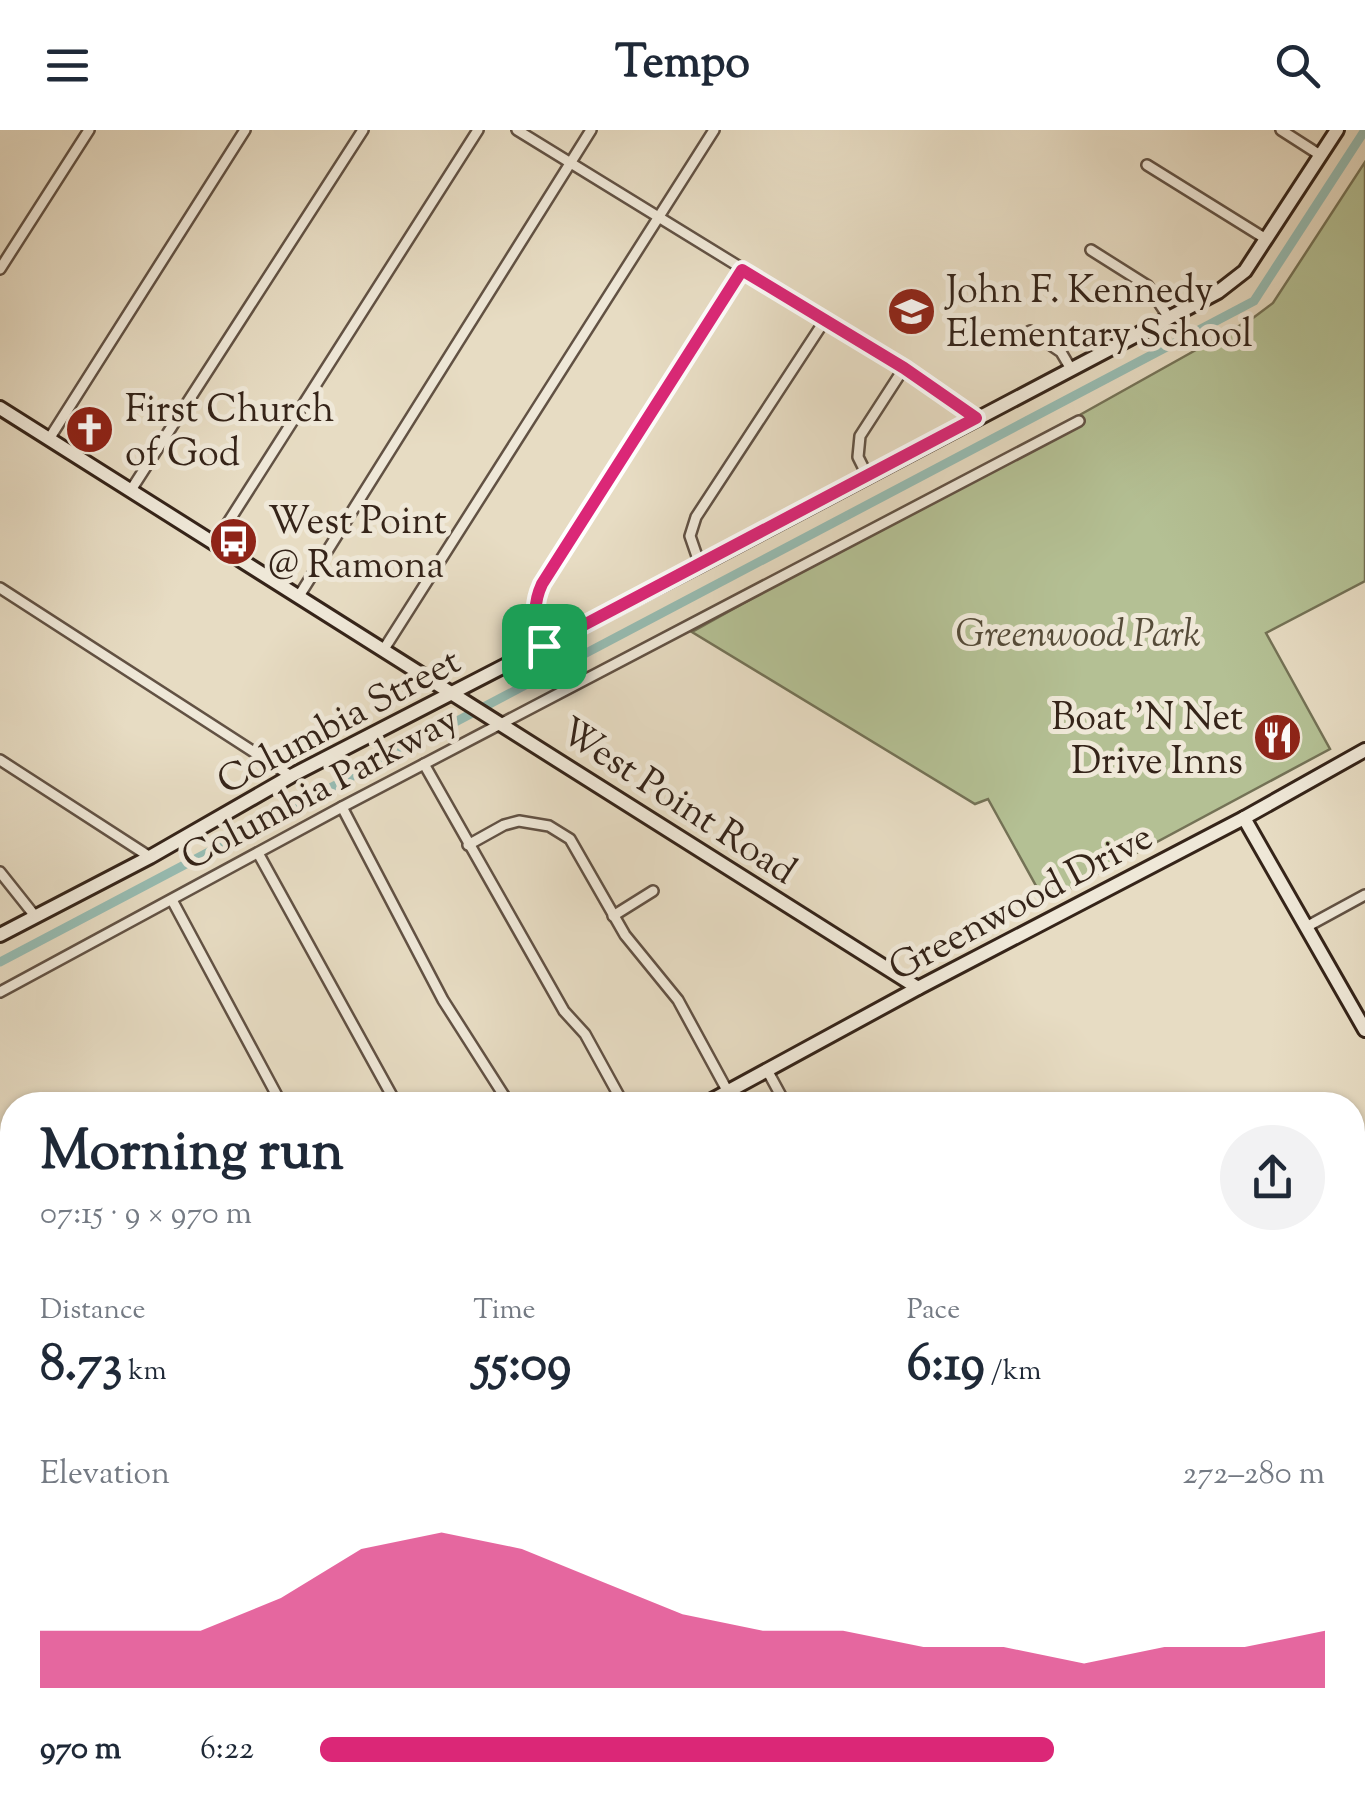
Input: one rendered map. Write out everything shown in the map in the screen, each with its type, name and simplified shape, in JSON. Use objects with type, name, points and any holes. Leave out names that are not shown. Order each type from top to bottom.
[{"type":"street","points":[[0,268],[90,130]]},
{"type":"street","points":[[50,439],[245,130]]},
{"type":"street","points":[[131,490],[363,130]]},
{"type":"street","points":[[214,543],[478,130]]},
{"type":"street","points":[[517,130],[904,368],[976,418]]},
{"type":"street","points":[[299,596],[591,130]]},
{"type":"street","points":[[384,649],[714,130]]},
{"type":"street","points":[[1280,130],[1320,155]]},
{"type":"street","name":"Columbia Street","points":[[0,935],[291,776],[457,695],[1232,283],[1245,271],[1337,130]]},
{"type":"street","points":[[1147,165],[1266,239]]},
{"type":"street","points":[[1091,250],[1148,286],[1169,318]]},
{"type":"street","points":[[544,646],[534,618],[536,596],[542,584],[742,270]]},
{"type":"street","points":[[700,565],[690,536],[696,517],[825,320]]},
{"type":"street","points":[[1030,331],[1055,346],[1070,370]]},
{"type":"street","points":[[868,477],[858,457],[860,436],[904,368]]},
{"type":"street","name":"West Point Road","points":[[0,408],[918,988]]},
{"type":"street","name":"Columbia Parkway","points":[[0,992],[424,764],[498,720],[1078,421]]},
{"type":"street","points":[[0,588],[291,776]]},
{"type":"street","name":"Greenwood Drive","points":[[728,1092],[1365,750]]},
{"type":"street","points":[[0,760],[150,856]]},
{"type":"street","points":[[424,764],[564,1011],[586,1034],[617,1092]]},
{"type":"street","points":[[342,807],[443,1000],[502,1092]]},
{"type":"street","points":[[1244,818],[1365,1030]]},
{"type":"street","points":[[468,845],[504,825],[520,821],[559,830],[576,848],[613,916],[678,1000],[728,1092]]},
{"type":"street","points":[[258,853],[389,1092]]},
{"type":"street","points":[[0,872],[34,916]]},
{"type":"street","points":[[613,916],[653,891]]},
{"type":"street","points":[[1308,926],[1365,895]]},
{"type":"street","points":[[172,900],[275,1092]]},
{"type":"street","points":[[767,1070],[779,1092]]},
{"type":"green space","name":"Greenwood Park","points":[[1365,162],[1365,581],[1266,633],[1330,749],[1045,902],[988,799],[975,804],[692,632],[1253,318],[1273,303]]},
{"type":"waterway","points":[[0,962],[1254,301],[1365,130]]},
{"type":"place","name":"John F. Kennedy Elementary School","points":[[911,311]]},
{"type":"place","name":"First Church of God","points":[[90,430]]},
{"type":"place","name":"West Point @ Ramona","points":[[233,542]]},
{"type":"place","name":"Boat 'N Net Drive Inns","points":[[1278,738]]},
{"type":"route","points":[[742,270],[904,368],[976,418],[700,565],[544,646],[534,618],[536,596],[542,584],[742,270]]}]
